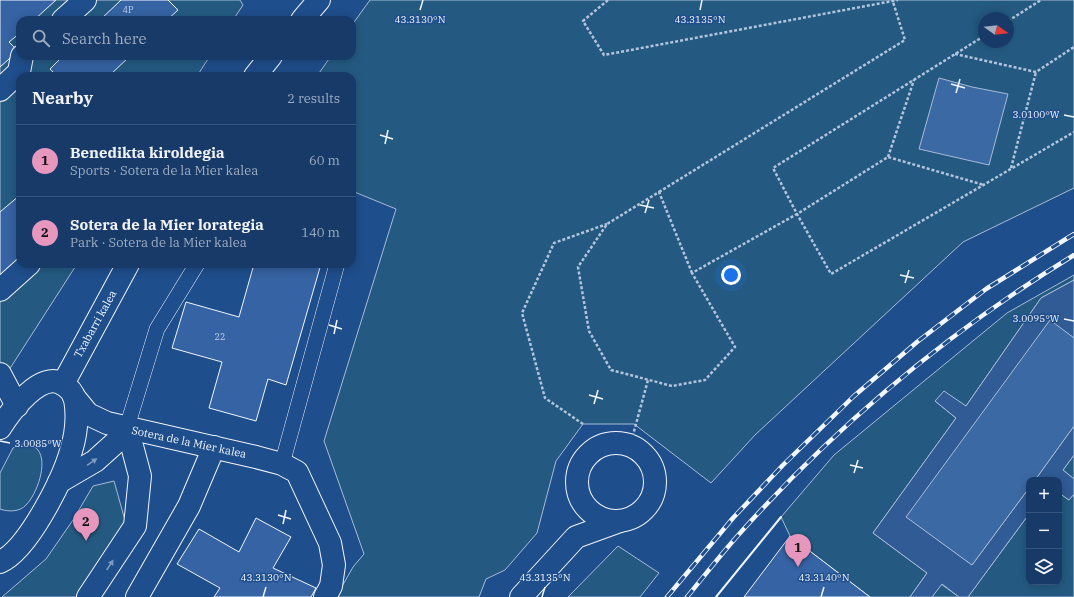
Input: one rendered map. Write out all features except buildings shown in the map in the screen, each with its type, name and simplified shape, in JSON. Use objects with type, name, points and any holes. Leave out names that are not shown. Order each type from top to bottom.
[{"type":"street","points":[[67,16],[85,0]]},
{"type":"street","points":[[305,16],[319,0]]},
{"type":"street","points":[[19,72],[21,60]]},
{"type":"street","points":[[258,72],[268,60]]},
{"type":"street","points":[[0,90],[16,75]]},
{"type":"street","points":[[0,290],[25,268]]},
{"type":"street","name":"Txabarri kalea","points":[[69,390],[126,268]]},
{"type":"street","points":[[0,374],[17,406]]},
{"type":"street","points":[[0,428],[17,406],[31,392],[44,382],[56,381],[69,390],[88,414],[107,423],[127,427],[115,443],[95,461],[59,482]]},
{"type":"street","points":[[0,562],[22,544],[46,507],[59,482],[71,451],[75,432],[76,415],[69,390]]},
{"type":"street","name":"Sotera de la Mier kalea","points":[[88,597],[135,526],[140,476],[127,427],[282,464],[297,472],[330,543],[334,566],[332,586],[325,597]]},
{"type":"street","points":[[521,597],[576,537],[620,520],[632,517],[643,510],[651,499],[654,487],[654,474],[649,462],[641,452],[630,446],[618,443],[605,445],[594,450],[585,459],[579,470],[577,482],[580,495],[586,506],[595,515],[606,520],[620,520]]},
{"type":"street","points":[[137,597],[189,506],[214,447]]},
{"type":"street","points":[[576,537],[580,495]]},
{"type":"lane","points":[[127,427],[157,329],[195,268]]},
{"type":"lane","points":[[282,464],[336,268]]},
{"type":"path","points":[[608,0],[583,21],[604,55],[898,0]]},
{"type":"path","points":[[1014,17],[1041,0]]},
{"type":"path","points":[[583,424],[545,398],[522,313],[554,243],[607,224],[905,40],[893,2]]},
{"type":"path","points":[[978,40],[773,168],[797,214],[832,274],[1074,132]]},
{"type":"path","points":[[1011,169],[1036,72],[1074,47]]},
{"type":"path","points":[[955,54],[1036,72]]},
{"type":"path","points":[[692,273],[797,214],[888,157],[914,79]]},
{"type":"path","points":[[888,157],[984,185]]},
{"type":"path","points":[[607,224],[578,267],[589,331],[611,370],[672,386],[705,380],[736,346],[692,273],[659,192]]},
{"type":"path","points":[[630,446],[648,380]]},
{"type":"shaded area","points":[[0,0],[240,0],[243,5],[236,16],[16,16],[16,60],[207,60],[200,72],[16,72],[16,268],[74,268],[0,384]]},
{"type":"shaded area","points":[[370,0],[1074,0],[1074,188],[963,242],[755,435],[711,483],[634,424],[583,424],[556,461],[537,533],[505,570],[486,579],[479,597],[336,597],[353,567],[364,554],[324,441],[396,209],[356,193],[356,72],[320,72],[328,60],[356,60],[356,19]]},
{"type":"shaded area","points":[[939,78],[972,87],[1008,94],[989,165],[919,149]]},
{"type":"shaded area","points":[[1074,275],[1074,280],[1041,298],[966,406],[935,401],[956,418],[873,533],[927,573],[910,597],[870,597],[790,536],[781,517],[834,455],[1007,313]]},
{"type":"shaded area","points":[[1074,280],[1074,338],[1050,321],[907,517],[972,565],[1026,492],[1026,518],[968,597],[959,597],[942,584],[932,597],[910,597],[927,573],[873,533],[956,418],[935,401],[944,391],[966,406],[1041,298]]},
{"type":"shaded area","points":[[1050,320],[1074,338],[1074,426],[1037,477],[1026,477],[1026,492],[972,565],[906,517]]},
{"type":"shaded area","points":[[1074,426],[1074,455],[1063,470],[1074,479],[1074,494],[1069,500],[1062,495],[1062,477],[1037,477]]},
{"type":"shaded area","points":[[27,444],[38,450],[42,463],[40,478],[34,494],[21,509],[7,511],[0,509],[0,473],[13,448]]},
{"type":"shaded area","points":[[1074,455],[1074,479],[1063,470]]},
{"type":"shaded area","points":[[114,481],[126,524],[76,597],[2,597],[46,559],[73,520],[93,486]]},
{"type":"shaded area","points":[[1074,494],[1074,597],[968,597],[1026,518],[1026,585],[1062,585],[1062,495],[1069,500]]},
{"type":"shaded area","points":[[618,546],[659,573],[640,597],[568,597]]},
{"type":"shaded area","points":[[941,584],[959,597],[932,597]]},
{"type":"railway","points":[[667,597],[733,518],[783,465],[854,396],[917,342],[986,289],[1074,234]]},
{"type":"railway","points":[[687,597],[720,556],[778,492],[856,417],[940,347],[1028,284],[1074,255]]},
{"type":"wall","points":[[716,597],[781,517]]},
{"type":"place","name":"Sotera de la Mier lorategia","points":[[86,541]]},
{"type":"place","name":"Benedikta kiroldegia","points":[[798,567]]}]
